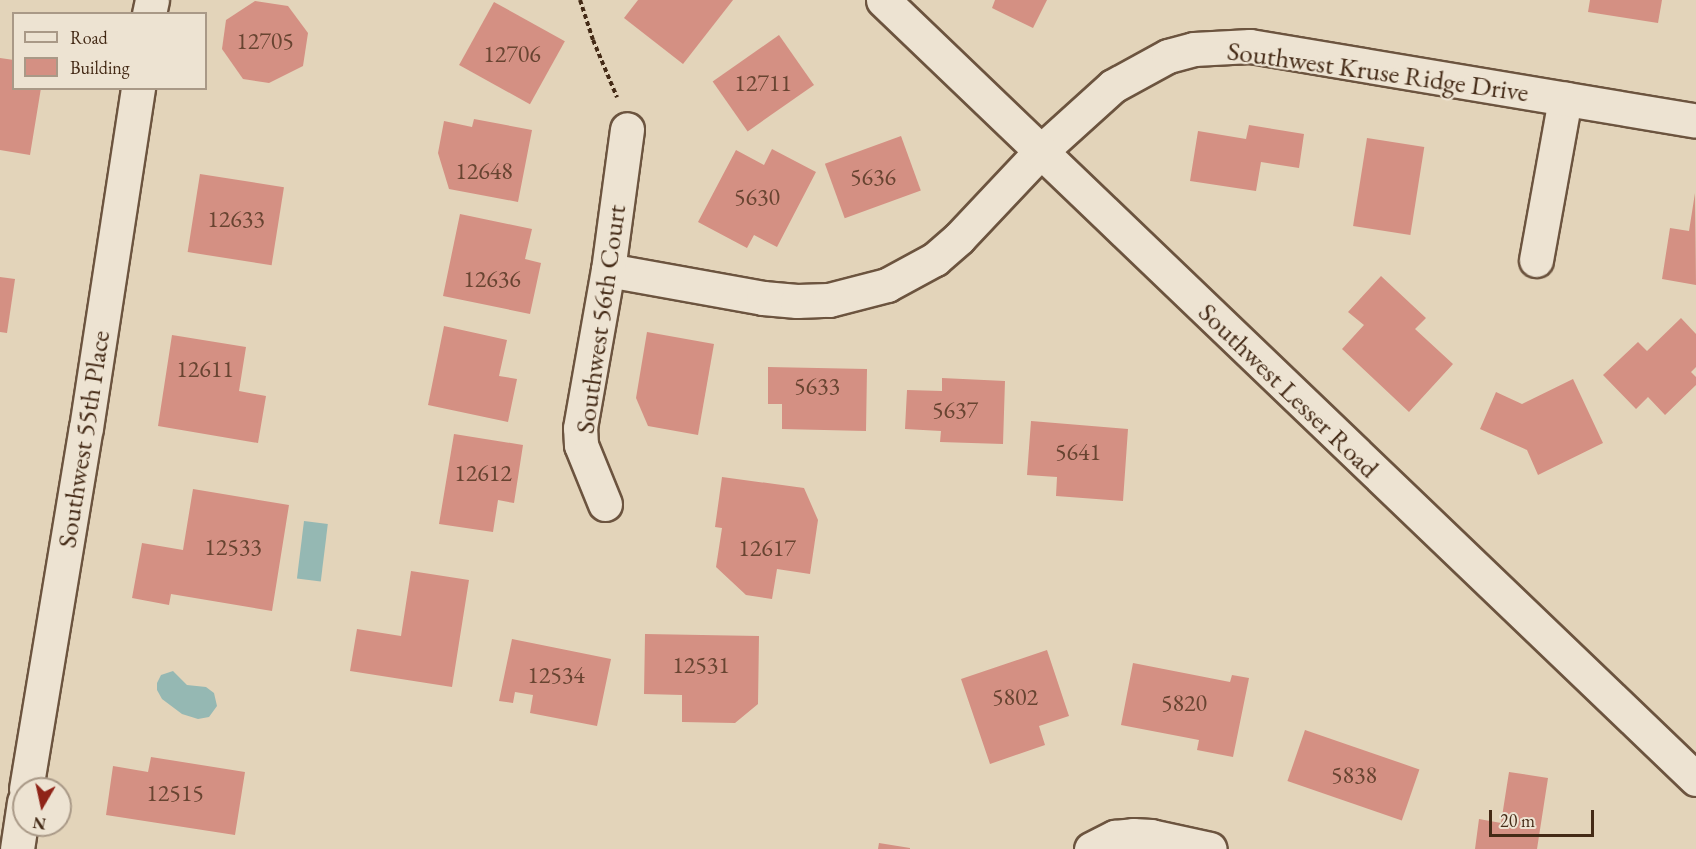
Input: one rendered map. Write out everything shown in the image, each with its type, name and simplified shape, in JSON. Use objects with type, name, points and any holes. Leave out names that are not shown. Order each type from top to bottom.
[{"type":"street","name":"Southwest Lesser Road","points":[[883,0],[1696,779]]},
{"type":"street","name":"Southwest Kruse Ridge Drive","points":[[608,270],[763,298],[830,300],[859,293],[904,277],[935,259],[959,238],[1040,152],[1113,86],[1168,56],[1221,46],[1250,46],[1696,121]]},
{"type":"street","name":"Southwest 55th Place","points":[[28,777],[84,440],[138,90]]},
{"type":"street","points":[[1536,260],[1565,99]]},
{"type":"street","name":"Southwest 56th Court","points":[[605,504],[581,446],[580,428],[608,270],[627,129]]},
{"type":"street","points":[[1091,849],[1114,837],[1133,835],[1160,837],[1210,849]]},
{"type":"path","points":[[580,0],[593,40],[613,82],[627,129]]},
{"type":"water","points":[[304,521],[328,524],[321,581],[297,579]]},
{"type":"water","points":[[173,671],[187,685],[206,687],[214,693],[217,706],[209,717],[198,719],[182,714],[162,699],[157,690],[157,683],[161,675]]},
{"type":"building","points":[[638,0],[733,0],[683,64],[624,18]]},
{"type":"building","points":[[995,0],[1047,0],[1033,28],[992,8]]},
{"type":"building","points":[[1590,0],[1662,0],[1658,23],[1588,12]]},
{"type":"building","points":[[255,1],[288,6],[308,33],[303,66],[269,83],[243,79],[222,49],[226,20]]},
{"type":"building","points":[[494,2],[565,41],[530,104],[459,65]]},
{"type":"building","points":[[779,35],[814,85],[748,131],[713,81]]},
{"type":"building","points":[[0,58],[12,60],[12,90],[41,90],[30,155],[0,150]]},
{"type":"building","points":[[474,119],[532,130],[518,202],[449,189],[438,153],[444,121],[472,127]]},
{"type":"building","points":[[1249,125],[1304,134],[1299,168],[1261,162],[1256,191],[1190,181],[1198,131],[1246,139]]},
{"type":"building","points":[[901,136],[921,191],[845,218],[825,164]]},
{"type":"building","points":[[1367,138],[1424,147],[1410,235],[1353,226]]},
{"type":"building","points":[[772,149],[816,172],[777,247],[754,235],[747,248],[698,222],[736,150],[764,165]]},
{"type":"building","points":[[200,174],[284,187],[272,265],[188,252]]},
{"type":"building","points":[[1695,193],[1696,285],[1662,279],[1670,228],[1689,231]]},
{"type":"building","points":[[460,214],[532,229],[525,259],[541,263],[530,314],[443,296]]},
{"type":"building","points":[[1381,276],[1426,318],[1415,329],[1453,364],[1409,412],[1342,349],[1364,325],[1348,312]]},
{"type":"building","points":[[0,277],[15,279],[7,333],[0,332]]},
{"type":"building","points":[[1681,318],[1696,334],[1696,367],[1691,372],[1696,377],[1696,385],[1665,415],[1648,397],[1636,409],[1603,375],[1638,342],[1647,351]]},
{"type":"building","points":[[444,326],[507,340],[499,376],[517,379],[508,422],[428,405]]},
{"type":"building","points":[[647,332],[714,344],[698,435],[648,426],[636,398]]},
{"type":"building","points":[[172,335],[246,347],[239,391],[266,396],[258,443],[158,426]]},
{"type":"building","points":[[768,367],[867,369],[866,431],[782,429],[782,404],[768,404]]},
{"type":"building","points":[[942,378],[1005,381],[1003,444],[940,442],[941,431],[905,429],[907,390],[942,391]]},
{"type":"building","points":[[1573,379],[1603,443],[1538,475],[1527,450],[1480,429],[1496,392],[1522,404]]},
{"type":"building","points":[[1031,421],[1128,429],[1123,501],[1056,496],[1057,477],[1027,475]]},
{"type":"building","points":[[454,434],[523,445],[514,503],[498,500],[493,532],[439,524]]},
{"type":"building","points":[[722,477],[804,488],[818,520],[810,574],[777,569],[772,599],[746,595],[716,567],[722,528],[715,527]]},
{"type":"building","points":[[193,489],[289,505],[272,611],[171,594],[169,605],[132,598],[142,543],[183,550]]},
{"type":"building","points":[[411,571],[469,580],[452,687],[350,671],[357,629],[401,636]]},
{"type":"building","points":[[645,634],[759,636],[758,704],[735,723],[682,722],[682,695],[644,694]]},
{"type":"building","points":[[512,639],[611,659],[597,726],[530,713],[533,695],[515,692],[513,703],[499,701]]},
{"type":"building","points":[[1047,650],[1069,716],[1039,726],[1045,745],[990,764],[961,679]]},
{"type":"building","points":[[1133,663],[1230,682],[1232,675],[1249,678],[1233,757],[1197,750],[1199,740],[1121,725]]},
{"type":"building","points":[[1305,730],[1419,769],[1402,820],[1287,781]]},
{"type":"building","points":[[151,757],[245,772],[235,835],[106,815],[113,766],[148,772]]},
{"type":"building","points":[[1509,772],[1548,778],[1537,849],[1475,849],[1479,819],[1501,823]]},
{"type":"building","points":[[879,843],[910,848],[910,849],[878,849]]}]
